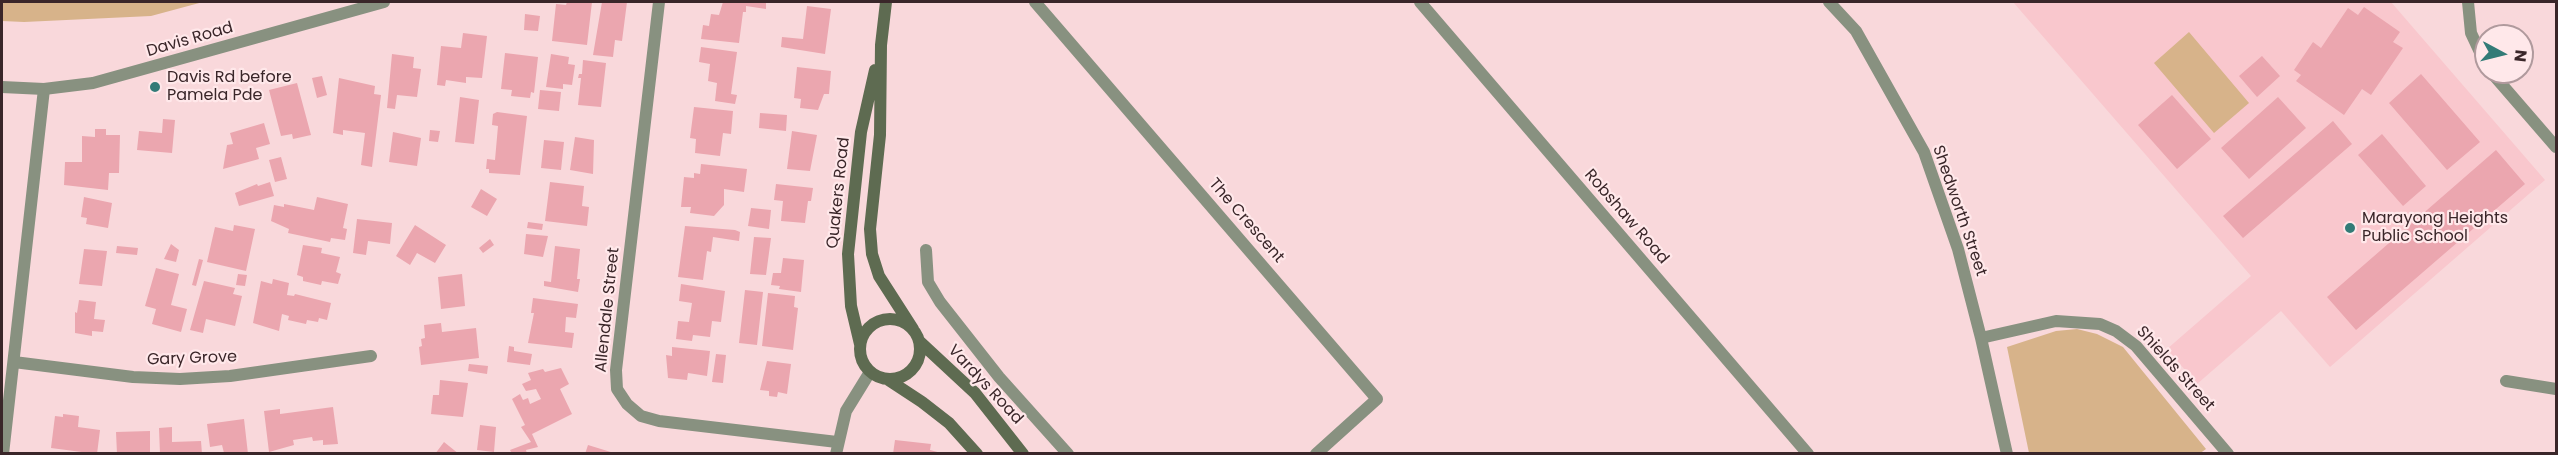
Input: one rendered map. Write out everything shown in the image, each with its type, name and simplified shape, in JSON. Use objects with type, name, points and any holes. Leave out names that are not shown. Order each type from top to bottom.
[{"type":"main road","name":"Quakers Road","points":[[886,2],[881,45],[880,135],[871,206],[872,254],[879,276],[913,329]]},
{"type":"main road","name":"Quakers Road","points":[[860,345],[849,288],[850,227],[861,132],[881,45]]},
{"type":"main road","points":[[887,379],[897,379],[913,369],[920,351],[919,341],[913,329],[896,319],[886,319],[869,327],[860,345],[860,354],[870,372],[887,379],[922,402],[949,423],[977,453]]},
{"type":"main road","name":"Vardys Road","points":[[919,341],[975,393],[1009,432],[1023,453]]},
{"type":"street","name":"Davis Road","points":[[2,87],[44,89],[116,78],[384,2]]},
{"type":"street","name":"Allendale Street","points":[[659,2],[616,370],[617,389],[627,404],[641,416],[659,421],[837,448]]},
{"type":"street","name":"The Crescent","points":[[1035,2],[1377,399],[1316,453]]},
{"type":"street","name":"Robshaw Road","points":[[1420,2],[1808,453]]},
{"type":"street","name":"Shedworth Street","points":[[1829,2],[1856,31],[1924,152],[1958,249],[2007,453]]},
{"type":"street","points":[[2468,2],[2471,33],[2474,39]]},
{"type":"street","points":[[2501,84],[2556,147]]},
{"type":"street","points":[[3,453],[44,89]]},
{"type":"street","points":[[926,250],[928,282],[940,302],[999,377],[1068,453]]},
{"type":"street","name":"Shields Street","points":[[1981,338],[2056,321],[2094,323],[2116,331],[2136,346],[2228,453]]},
{"type":"street","name":"Gary Grove","points":[[14,362],[133,377],[180,379],[230,376],[371,356]]},
{"type":"street","points":[[837,448],[846,411],[870,372]]},
{"type":"street","points":[[2506,381],[2556,389]]},
{"type":"shaded area","points":[[2,2],[203,2],[151,16],[24,22],[2,21]]},
{"type":"shaded area","name":"Marayong Heights Public School","points":[[2013,2],[2391,2],[2545,180],[2330,367],[2281,311],[2197,384],[2167,349],[2251,276]]},
{"type":"shaded area","points":[[2189,32],[2249,103],[2214,133],[2154,63]]},
{"type":"shaded area","points":[[2077,329],[2097,334],[2123,347],[2206,449],[2199,454],[2029,453],[2007,347],[2056,331]]},
{"type":"building","points":[[567,2],[592,2],[587,45],[552,41],[556,4],[566,5]]},
{"type":"building","points":[[602,2],[627,2],[622,41],[615,40],[613,57],[593,55]]},
{"type":"building","points":[[723,2],[766,2],[766,9],[746,6],[746,12],[743,12],[739,43],[701,39],[703,25],[709,26],[711,14],[719,15]]},
{"type":"building","points":[[807,6],[831,9],[825,54],[781,47],[782,37],[803,39]]},
{"type":"building","points":[[2364,7],[2400,32],[2393,42],[2403,48],[2371,95],[2362,89],[2344,115],[2296,81],[2301,75],[2294,70],[2313,42],[2321,48],[2348,8],[2358,15]]},
{"type":"building","points":[[525,14],[540,16],[538,31],[524,30]]},
{"type":"building","points":[[463,33],[487,36],[482,78],[466,77],[466,83],[446,80],[445,86],[437,85],[441,46],[461,48]]},
{"type":"building","points":[[701,47],[737,52],[731,94],[737,95],[735,104],[715,101],[717,83],[708,81],[710,64],[699,62]]},
{"type":"building","points":[[505,53],[538,57],[534,93],[531,92],[530,98],[511,96],[512,90],[501,89]]},
{"type":"building","points":[[392,54],[414,57],[413,68],[421,69],[417,97],[397,95],[395,109],[387,108]]},
{"type":"building","points":[[551,54],[569,57],[568,64],[575,65],[572,85],[563,84],[563,89],[546,87]]},
{"type":"building","points":[[2262,56],[2280,76],[2257,97],[2239,76]]},
{"type":"building","points":[[583,60],[606,63],[601,107],[578,105],[581,78],[578,78],[579,74],[582,74]]},
{"type":"building","points":[[797,67],[831,71],[829,94],[824,94],[818,110],[800,108],[801,99],[794,98]]},
{"type":"building","points":[[2421,74],[2480,142],[2447,170],[2389,103]]},
{"type":"building","points":[[322,76],[327,95],[317,98],[312,78]]},
{"type":"building","points":[[339,78],[375,86],[374,94],[381,95],[372,167],[361,165],[365,133],[343,130],[343,135],[333,133]]},
{"type":"building","points":[[297,83],[311,135],[293,139],[292,134],[281,136],[269,90]]},
{"type":"building","points":[[540,90],[561,92],[559,111],[538,109]]},
{"type":"building","points":[[2172,95],[2211,139],[2177,169],[2138,125]]},
{"type":"building","points":[[460,97],[479,100],[474,144],[455,142]]},
{"type":"building","points":[[2278,97],[2306,128],[2249,179],[2221,148]]},
{"type":"building","points":[[694,107],[733,111],[731,134],[723,133],[720,156],[695,153],[696,139],[690,138]]},
{"type":"building","points":[[497,112],[527,116],[520,175],[489,173],[489,169],[486,169],[487,159],[495,160],[498,126],[492,125],[493,114]]},
{"type":"building","points":[[760,113],[787,115],[786,131],[759,128]]},
{"type":"building","points":[[163,119],[175,120],[172,153],[137,150],[139,131],[162,133]]},
{"type":"building","points":[[2333,121],[2352,144],[2243,238],[2223,216]]},
{"type":"building","points":[[264,123],[270,144],[256,148],[259,159],[223,169],[227,145],[233,144],[230,133]]},
{"type":"building","points":[[95,129],[106,129],[106,135],[120,135],[119,173],[109,173],[108,190],[64,185],[65,162],[82,162],[82,136],[95,137]]},
{"type":"building","points":[[430,130],[440,131],[438,142],[429,141]]},
{"type":"building","points":[[792,131],[817,135],[810,171],[787,169]]},
{"type":"building","points":[[393,132],[421,138],[417,166],[389,162]]},
{"type":"building","points":[[2382,134],[2426,186],[2403,206],[2358,155]]},
{"type":"building","points":[[575,137],[594,140],[593,174],[570,170]]},
{"type":"building","points":[[544,140],[564,142],[561,170],[541,168]]},
{"type":"building","points":[[2496,150],[2525,184],[2356,330],[2327,297]]},
{"type":"building","points":[[281,157],[287,179],[275,182],[269,160]]},
{"type":"building","points":[[701,164],[747,169],[744,192],[724,189],[724,205],[714,216],[690,213],[691,207],[681,207],[684,177],[694,178],[694,173],[700,174]]},
{"type":"building","points":[[270,182],[274,196],[239,206],[235,193],[257,184],[258,186]]},
{"type":"building","points":[[550,182],[584,186],[582,206],[589,207],[587,226],[545,221]]},
{"type":"building","points":[[776,184],[813,188],[811,201],[808,201],[805,223],[781,221],[783,201],[774,200]]},
{"type":"building","points":[[481,189],[497,199],[487,216],[471,207]]},
{"type":"building","points":[[84,197],[112,203],[108,228],[86,224],[87,218],[81,217]]},
{"type":"building","points":[[317,197],[348,204],[343,228],[347,229],[345,240],[331,238],[330,242],[288,233],[289,229],[271,221],[274,205],[284,207],[284,204],[314,210]]},
{"type":"building","points":[[751,208],[771,210],[769,229],[748,226]]},
{"type":"building","points":[[357,219],[392,223],[390,244],[368,241],[366,255],[353,253]]},
{"type":"building","points":[[528,222],[543,224],[542,230],[527,228]]},
{"type":"building","points":[[234,225],[255,229],[246,271],[207,262],[215,227],[233,231]]},
{"type":"building","points":[[415,225],[446,245],[435,263],[417,253],[410,265],[396,256]]},
{"type":"building","points":[[685,226],[740,232],[739,241],[713,237],[711,252],[707,251],[703,280],[678,277]]},
{"type":"building","points":[[526,234],[548,236],[543,257],[524,254]]},
{"type":"building","points":[[754,237],[771,238],[766,275],[750,274]]},
{"type":"building","points":[[490,239],[494,245],[483,253],[479,248]]},
{"type":"building","points":[[171,244],[179,250],[176,262],[164,259]]},
{"type":"building","points":[[303,245],[322,248],[321,253],[340,257],[336,272],[341,274],[338,284],[322,281],[321,285],[303,281],[303,277],[297,275]]},
{"type":"building","points":[[117,246],[138,248],[137,255],[116,253]]},
{"type":"building","points":[[555,246],[580,249],[578,292],[544,286],[544,281],[551,282]]},
{"type":"building","points":[[84,249],[107,251],[102,286],[79,284]]},
{"type":"building","points":[[783,258],[804,260],[801,292],[779,289],[780,286],[771,285],[773,273],[781,273]]},
{"type":"building","points":[[199,259],[203,260],[196,286],[192,285]]},
{"type":"building","points":[[156,268],[179,274],[171,305],[187,309],[181,332],[152,324],[156,309],[145,306]]},
{"type":"building","points":[[238,274],[247,275],[245,286],[236,285]]},
{"type":"building","points":[[462,274],[465,306],[441,309],[438,277]]},
{"type":"building","points":[[273,279],[289,283],[287,295],[294,296],[295,294],[331,303],[327,320],[319,318],[318,322],[307,320],[306,324],[288,320],[289,316],[282,314],[279,331],[253,323],[261,281],[272,284]]},
{"type":"building","points":[[204,281],[235,288],[233,294],[242,296],[235,326],[206,319],[203,333],[190,330]]},
{"type":"building","points":[[681,284],[725,291],[721,322],[712,321],[710,337],[693,335],[692,341],[676,339],[678,321],[689,322],[692,303],[679,301]]},
{"type":"building","points":[[745,290],[763,292],[757,345],[739,343]]},
{"type":"building","points":[[768,293],[795,296],[794,307],[798,308],[793,350],[762,346]]},
{"type":"building","points":[[533,298],[578,304],[576,318],[566,317],[565,332],[574,333],[572,348],[528,343],[534,313],[531,313]]},
{"type":"building","points":[[79,300],[96,302],[94,319],[105,320],[103,332],[92,331],[92,336],[75,333],[75,312],[77,313]]},
{"type":"building","points":[[441,323],[442,332],[476,328],[479,358],[421,365],[419,347],[422,346],[421,339],[425,338],[424,325]]},
{"type":"building","points":[[509,346],[514,347],[514,351],[532,354],[530,365],[507,362]]},
{"type":"building","points":[[672,347],[710,351],[707,376],[688,373],[687,380],[668,378],[666,355],[672,356]]},
{"type":"building","points":[[716,354],[726,355],[723,383],[712,382]]},
{"type":"building","points":[[767,361],[791,364],[787,394],[778,392],[777,397],[769,396],[769,391],[760,390]]},
{"type":"building","points":[[469,364],[488,366],[487,374],[468,371]]},
{"type":"building","points":[[561,368],[569,384],[560,389],[572,414],[532,434],[538,447],[526,450],[527,454],[512,454],[510,450],[531,442],[521,427],[525,425],[512,399],[520,394],[523,400],[528,398],[530,404],[541,399],[536,389],[526,391],[522,384],[531,380],[528,373]]},
{"type":"building","points":[[440,380],[468,383],[463,417],[431,414],[433,395],[439,395]]},
{"type":"building","points":[[333,407],[338,444],[323,445],[323,440],[313,441],[312,437],[293,440],[294,445],[269,452],[264,411],[280,409],[280,414]]},
{"type":"building","points":[[63,414],[79,416],[78,427],[100,430],[97,454],[51,448],[55,416],[63,417]]},
{"type":"building","points":[[244,419],[248,454],[224,453],[222,445],[210,447],[207,424]]},
{"type":"building","points":[[480,425],[496,427],[494,452],[477,450]]},
{"type":"building","points":[[172,427],[172,442],[201,441],[202,454],[160,454],[159,428]]},
{"type":"building","points":[[150,431],[150,454],[117,454],[116,432]]},
{"type":"building","points":[[895,440],[931,444],[930,450],[945,454],[893,454]]},
{"type":"building","points":[[444,442],[459,454],[435,454]]},
{"type":"building","points":[[588,445],[614,453],[614,454],[585,454]]},
{"type":"place","name":"Davis Rd before Pamela Pde","points":[[155,87]]},
{"type":"place","name":"Marayong Heights Public School","points":[[2350,228]]}]
